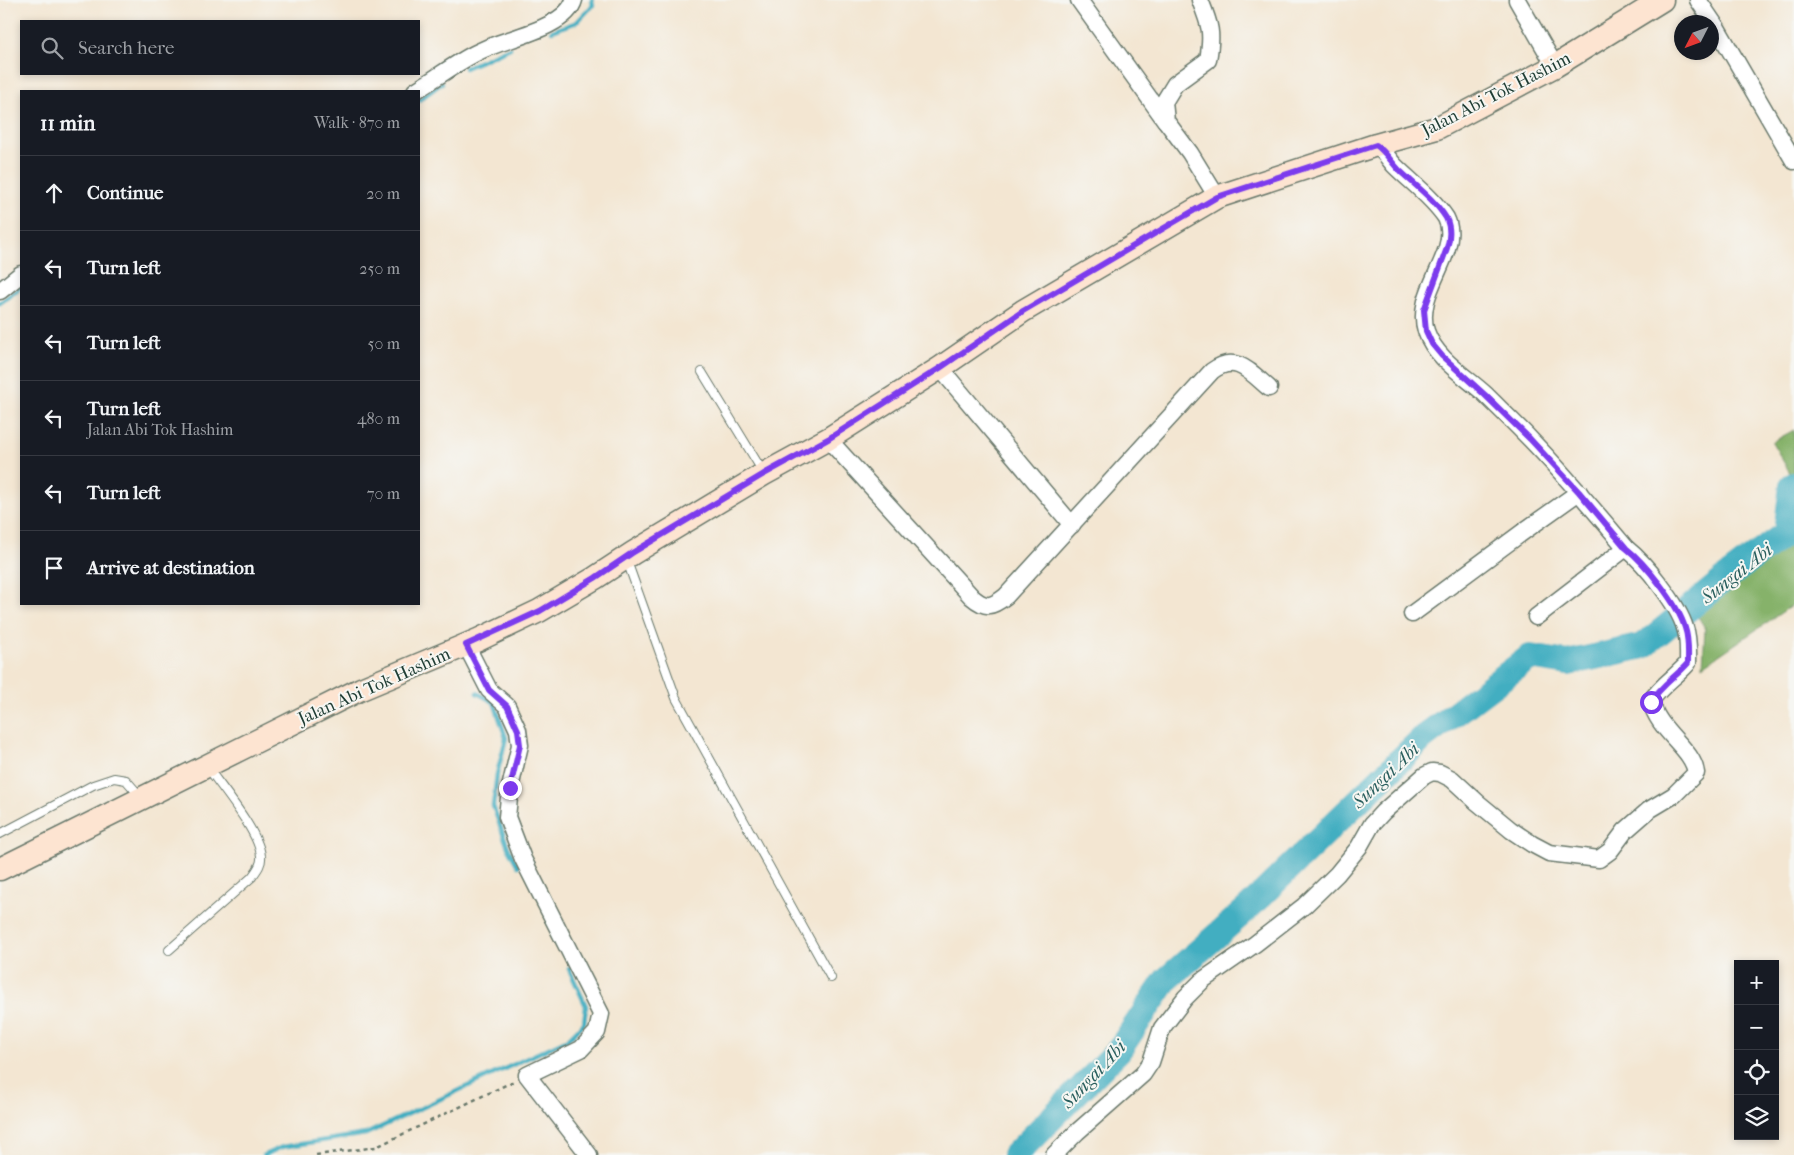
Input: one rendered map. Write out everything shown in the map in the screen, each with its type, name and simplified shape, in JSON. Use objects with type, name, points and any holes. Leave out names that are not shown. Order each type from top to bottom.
[{"type":"main road","name":"Jalan Abi Tok Hashim","points":[[0,869],[361,689],[466,645],[540,611],[764,474],[828,439],[940,368],[1023,311],[1217,197],[1376,145],[1436,128],[1555,66],[1662,0]]},
{"type":"street","points":[[416,90],[452,66],[479,52],[535,30],[564,15],[573,5],[574,0]]},
{"type":"street","points":[[1079,0],[1190,153],[1217,197]]},
{"type":"street","points":[[1166,122],[1164,102],[1175,84],[1208,60],[1212,41],[1210,27],[1200,0]]},
{"type":"street","points":[[1517,0],[1555,66]]},
{"type":"street","points":[[1698,0],[1794,162]]},
{"type":"street","points":[[1054,1155],[1143,1074],[1151,1062],[1162,1028],[1185,998],[1203,980],[1255,944],[1318,893],[1338,874],[1359,847],[1372,824],[1415,782],[1424,776],[1432,772],[1440,773],[1452,779],[1497,819],[1526,841],[1549,853],[1600,859],[1625,831],[1650,810],[1674,795],[1696,773],[1693,761],[1660,723],[1651,702],[1659,690],[1688,663],[1681,620],[1663,589],[1650,572],[1626,548],[1579,492],[1507,415],[1442,356],[1432,344],[1426,331],[1424,310],[1447,248],[1449,240],[1448,225],[1446,218],[1434,204],[1376,145]]},
{"type":"street","points":[[0,291],[20,275]]},
{"type":"street","points":[[828,439],[972,597],[979,603],[992,605],[1006,596],[1212,371],[1220,365],[1230,363],[1242,366],[1269,388]]},
{"type":"street","points":[[940,368],[1072,525]]},
{"type":"street","points":[[1412,614],[1527,528],[1579,492]]},
{"type":"street","points":[[1536,617],[1626,548]]},
{"type":"street","points":[[466,645],[489,690],[507,706],[518,730],[520,745],[510,788],[507,817],[523,859],[601,1014],[597,1032],[581,1050],[527,1075],[589,1155]]},
{"type":"lane","points":[[702,372],[764,474]]},
{"type":"lane","points":[[626,559],[676,698],[831,978]]},
{"type":"lane","points":[[169,950],[252,877],[260,866],[261,855],[250,828],[207,766]]},
{"type":"lane","points":[[0,834],[93,785],[114,778],[126,780],[142,799]]},
{"type":"path","points":[[316,1155],[376,1147],[527,1075]]},
{"type":"green space","points":[[1794,430],[1794,604],[1703,666],[1705,628],[1692,607],[1782,526],[1790,473],[1772,442]]},
{"type":"waterway","points":[[552,31],[577,22],[593,5],[592,0]]},
{"type":"waterway","points":[[465,68],[510,48]]},
{"type":"waterway","points":[[420,99],[442,83]]},
{"type":"waterway","points":[[0,303],[20,288]]},
{"type":"waterway","name":"Sungai Abi","points":[[1015,1155],[1119,1050],[1166,980],[1248,908],[1424,737],[1530,657],[1568,663],[1643,646],[1726,578],[1786,533],[1792,486],[1794,485]]},
{"type":"waterway","points":[[477,693],[494,702],[506,738],[497,774],[493,806],[509,850],[518,866]]},
{"type":"waterway","points":[[264,1155],[282,1147],[366,1134],[568,1039],[584,1023],[586,1006],[569,969]]},
{"type":"route","points":[[510,788],[520,745],[518,730],[507,706],[489,690],[466,645],[540,611],[764,474],[828,439],[940,368],[1023,311],[1217,197],[1376,145],[1383,150],[1393,164],[1446,218],[1450,231],[1444,258],[1432,285],[1424,310],[1426,331],[1432,344],[1458,372],[1507,415],[1579,492],[1626,548],[1650,572],[1678,612],[1687,636],[1688,663],[1659,690],[1651,702]]}]
